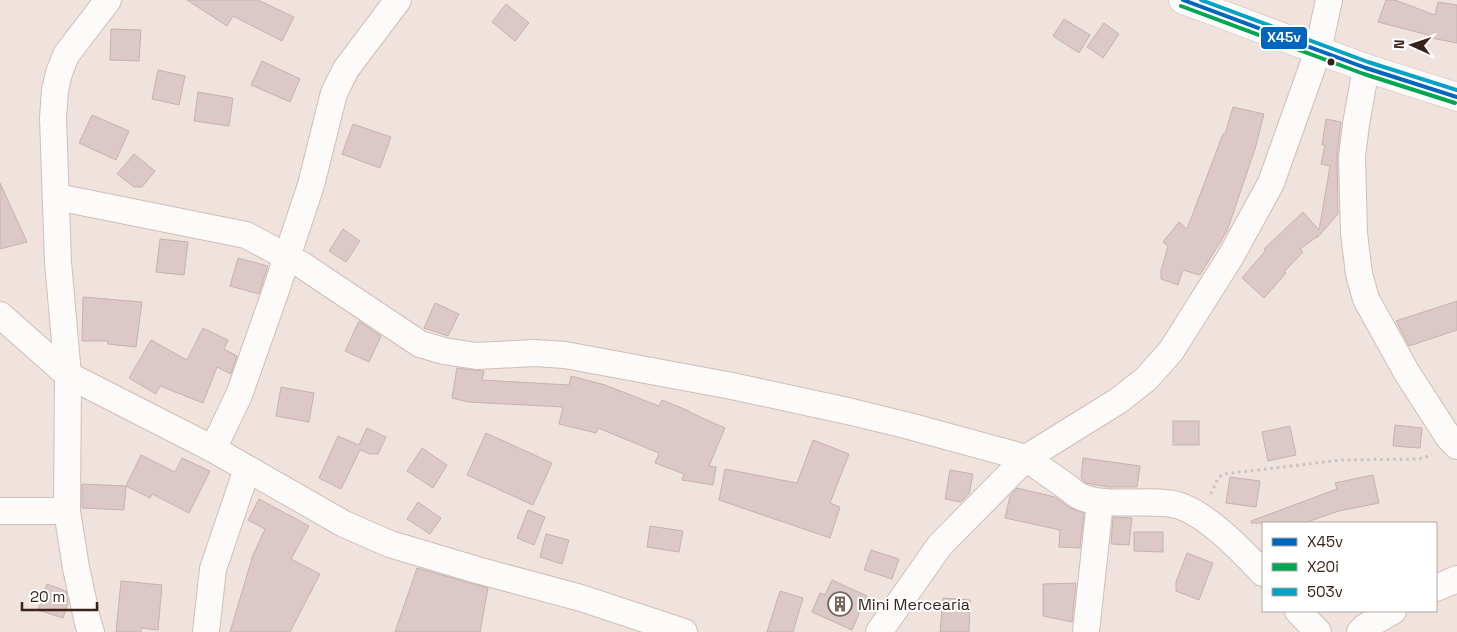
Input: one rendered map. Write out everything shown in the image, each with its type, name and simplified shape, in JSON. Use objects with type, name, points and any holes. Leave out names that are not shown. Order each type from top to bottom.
[{"type":"main road","points":[[1183,0],[1366,68],[1457,97]]},
{"type":"street","points":[[91,632],[76,568],[67,511],[68,375],[58,262],[54,90],[66,55],[108,0]]},
{"type":"street","points":[[213,449],[239,395],[287,256],[311,185],[334,93],[346,69],[398,0]]},
{"type":"street","points":[[879,632],[940,545],[1026,458],[1118,401],[1146,380],[1171,351],[1231,256],[1271,183],[1318,51],[1329,0]]},
{"type":"street","points":[[1366,68],[1352,157],[1354,233],[1359,274],[1366,299],[1407,373],[1453,442]]},
{"type":"street","points":[[57,197],[246,234],[287,256],[420,344],[444,351],[476,356],[535,353],[565,355],[732,386],[900,423],[1026,458],[1070,489],[1075,495],[1100,502],[1177,505],[1205,519],[1262,572]]},
{"type":"street","points":[[0,314],[68,375],[213,449],[344,524],[390,544],[581,598],[645,626],[684,632]]},
{"type":"street","points":[[206,632],[213,569],[247,469]]},
{"type":"street","points":[[1086,632],[1100,502]]},
{"type":"street","points":[[0,512],[67,511]]},
{"type":"street","points":[[1437,588],[1457,579]]},
{"type":"street","points":[[1299,612],[1318,632]]},
{"type":"street","points":[[1360,632],[1365,627],[1391,612]]},
{"type":"path","points":[[1205,519],[1208,502],[1218,478],[1223,474],[1342,460],[1419,459],[1437,453],[1453,442]]},
{"type":"building","points":[[187,0],[258,0],[294,17],[282,41],[233,16],[227,26]]},
{"type":"building","points":[[1386,0],[1395,0],[1435,15],[1438,2],[1457,5],[1457,43],[1431,38],[1432,36],[1378,22]]},
{"type":"building","points":[[506,4],[529,23],[515,41],[492,22]]},
{"type":"building","points":[[1064,19],[1090,35],[1079,53],[1053,36]]},
{"type":"building","points":[[1104,23],[1119,34],[1103,58],[1087,47]]},
{"type":"building","points":[[111,29],[141,30],[139,61],[110,60]]},
{"type":"building","points":[[262,61],[300,79],[290,102],[251,85]]},
{"type":"building","points":[[158,70],[185,76],[179,105],[152,99]]},
{"type":"building","points":[[198,92],[233,98],[229,126],[194,121]]},
{"type":"building","points":[[1233,107],[1264,114],[1255,149],[1227,231],[1200,275],[1183,270],[1178,285],[1161,279],[1161,271],[1168,246],[1163,242],[1179,222],[1187,229],[1223,134],[1225,134]]},
{"type":"building","points":[[92,115],[129,131],[116,160],[79,143]]},
{"type":"building","points":[[1326,119],[1341,122],[1337,157],[1338,214],[1317,238],[1318,236],[1300,249],[1303,252],[1284,272],[1286,273],[1264,298],[1242,278],[1266,250],[1264,249],[1303,212],[1319,230],[1330,166],[1321,164],[1325,145],[1322,145]]},
{"type":"building","points":[[353,124],[391,137],[380,168],[342,154]]},
{"type":"building","points":[[134,154],[155,171],[142,187],[134,187],[117,174]]},
{"type":"building","points":[[0,183],[27,242],[0,249]]},
{"type":"building","points":[[343,229],[360,241],[346,262],[329,251]]},
{"type":"building","points":[[160,239],[188,242],[184,275],[156,272]]},
{"type":"building","points":[[238,258],[268,266],[259,294],[230,286]]},
{"type":"building","points":[[83,297],[142,302],[136,347],[108,344],[108,341],[82,341]]},
{"type":"building","points":[[1457,301],[1457,330],[1409,346],[1396,321]]},
{"type":"building","points":[[435,303],[459,314],[448,336],[424,328]]},
{"type":"building","points":[[359,321],[381,336],[369,362],[345,351]]},
{"type":"building","points":[[203,328],[228,340],[224,349],[237,356],[231,374],[217,367],[203,403],[160,386],[156,394],[129,378],[151,340],[187,360]]},
{"type":"building","points":[[457,368],[484,371],[482,380],[569,385],[571,376],[605,385],[659,406],[662,400],[689,411],[725,428],[709,466],[716,467],[713,485],[682,480],[684,474],[655,463],[659,453],[598,428],[596,433],[559,424],[563,407],[468,402],[452,398]]},
{"type":"building","points":[[281,387],[314,393],[309,422],[276,416]]},
{"type":"building","points":[[1173,421],[1199,421],[1199,445],[1173,445]]},
{"type":"building","points":[[1395,425],[1422,428],[1420,448],[1393,446]]},
{"type":"building","points":[[1290,426],[1296,455],[1268,461],[1262,432]]},
{"type":"building","points":[[367,428],[386,437],[378,454],[370,454],[360,450],[341,489],[319,478],[338,436],[359,445]]},
{"type":"building","points":[[486,433],[552,463],[533,505],[467,475]]},
{"type":"building","points":[[813,440],[849,454],[830,503],[840,507],[830,538],[719,500],[725,469],[797,483]]},
{"type":"building","points":[[422,448],[447,465],[433,488],[407,471]]},
{"type":"building","points":[[141,455],[175,472],[182,458],[210,471],[189,513],[152,494],[150,498],[126,486]]},
{"type":"building","points":[[1083,458],[1140,466],[1137,487],[1107,487],[1086,483],[1081,478]]},
{"type":"building","points":[[950,470],[973,474],[969,494],[961,502],[945,499]]},
{"type":"building","points":[[1373,475],[1379,503],[1339,511],[1307,522],[1251,523],[1251,521],[1337,489],[1335,483]]},
{"type":"building","points":[[1230,477],[1260,481],[1256,507],[1226,503]]},
{"type":"building","points":[[82,484],[126,486],[124,510],[82,508]]},
{"type":"building","points":[[1017,488],[1055,497],[1070,508],[1084,513],[1080,548],[1059,547],[1060,530],[1005,518],[1010,496]]},
{"type":"building","points":[[259,499],[309,526],[291,559],[320,574],[290,632],[230,632],[253,555],[265,529],[248,520]]},
{"type":"building","points":[[418,502],[441,518],[430,534],[407,519]]},
{"type":"building","points":[[528,510],[545,517],[534,545],[517,538]]},
{"type":"building","points":[[1113,517],[1132,518],[1129,545],[1111,544]]},
{"type":"building","points":[[650,526],[683,531],[679,552],[647,547]]},
{"type":"building","points":[[1134,532],[1163,532],[1163,552],[1134,551]]},
{"type":"building","points":[[546,534],[569,540],[562,564],[540,557]]},
{"type":"building","points":[[871,550],[899,559],[892,579],[864,570]]},
{"type":"building","points":[[1187,553],[1213,563],[1199,600],[1176,591],[1176,582]]},
{"type":"building","points":[[417,568],[488,588],[480,632],[395,632]]},
{"type":"building","name":"Mini Mercearia","points":[[832,580],[867,596],[852,630],[812,612],[820,593],[825,595]]},
{"type":"building","points":[[121,581],[162,585],[158,630],[141,628],[141,632],[116,632]]},
{"type":"building","points":[[1076,583],[1072,622],[1043,616],[1043,584]]},
{"type":"building","points":[[47,584],[66,591],[68,603],[63,618],[38,610]]},
{"type":"building","points":[[780,591],[803,598],[793,632],[767,632]]},
{"type":"building","points":[[943,598],[970,600],[969,632],[940,632]]},
{"type":"transit line","name":"X45v","points":[[1183,0],[1366,68],[1457,97]]},
{"type":"transit line","name":"503v","points":[[1201,0],[1368,62],[1457,90]]},
{"type":"transit line","name":"X20i","points":[[1181,6],[1364,74],[1455,103]]},
{"type":"place","name":"Mini Mercearia","points":[[840,604]]}]
